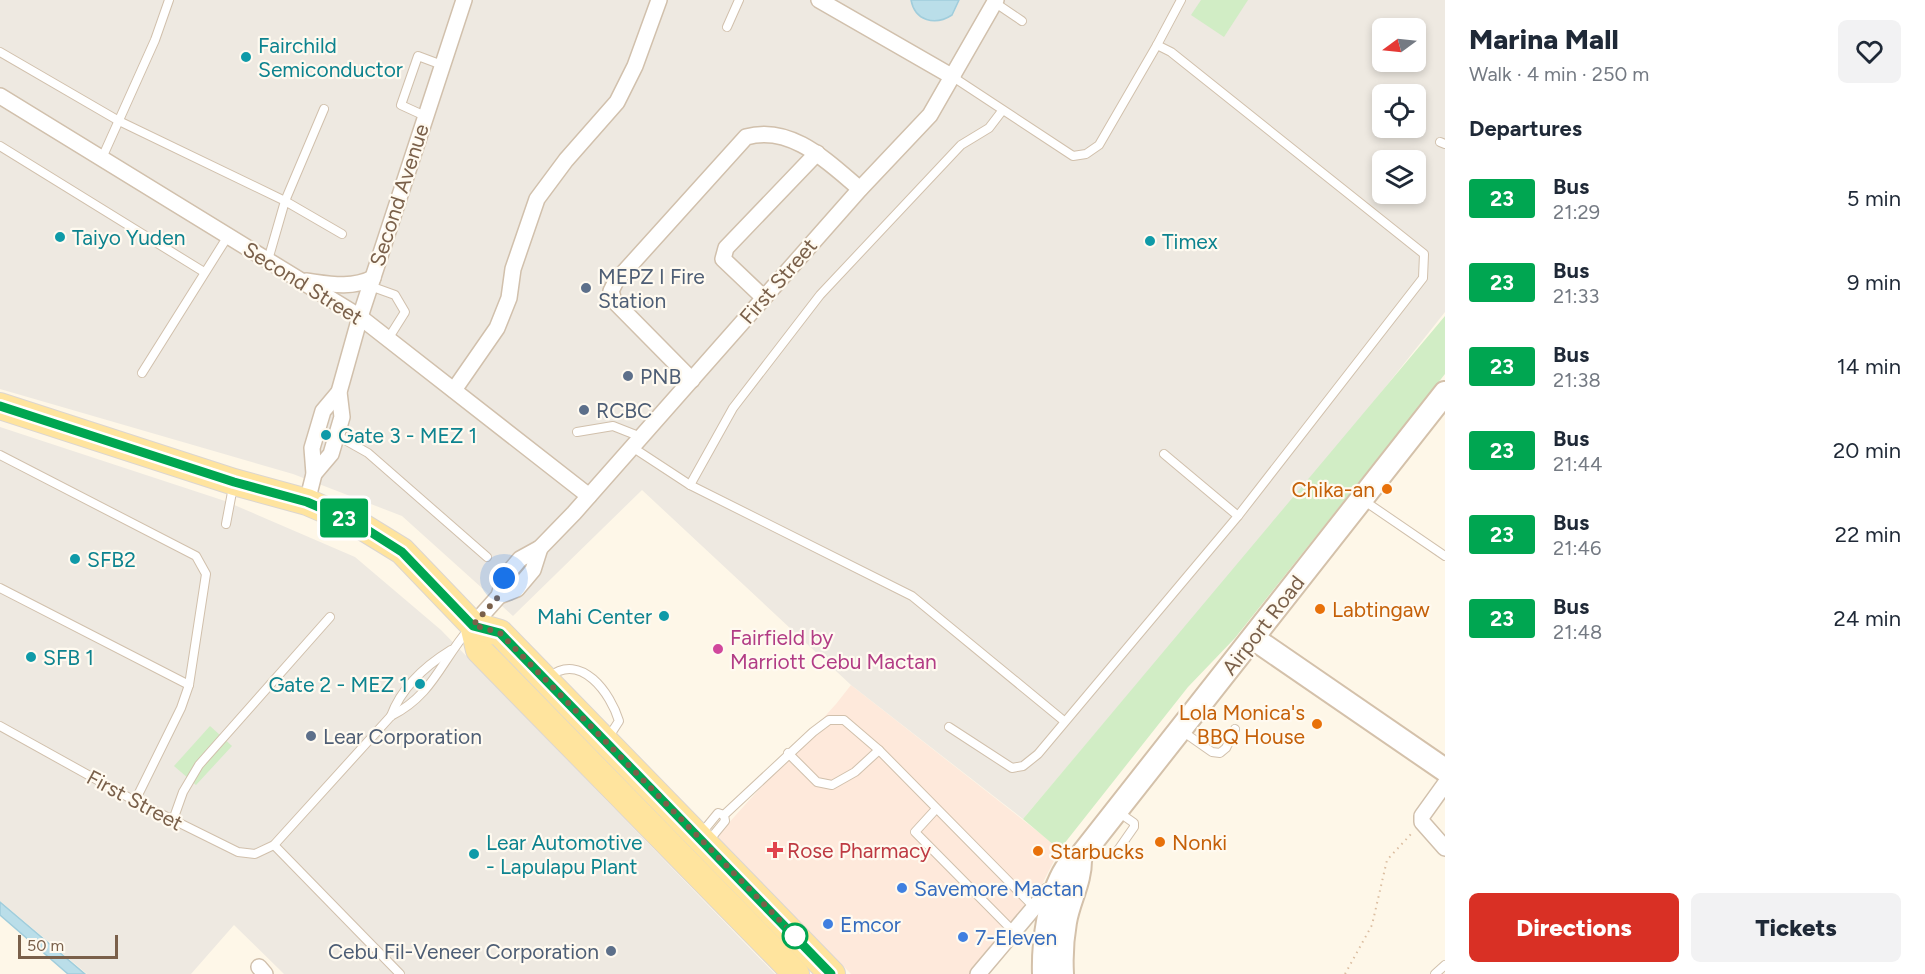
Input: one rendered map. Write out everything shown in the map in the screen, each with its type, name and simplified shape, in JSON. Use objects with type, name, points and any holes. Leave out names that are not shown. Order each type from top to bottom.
[{"type":"main road","points":[[0,406],[234,482],[307,502],[358,524],[402,552],[473,625],[500,633],[605,742],[704,838],[832,974]]},
{"type":"main road","points":[[473,625],[479,650],[796,974]]},
{"type":"street","points":[[454,390],[496,328],[509,298],[513,269],[537,199],[566,160],[617,102],[635,66],[659,0]]},
{"type":"street","points":[[819,0],[953,77]]},
{"type":"street","name":"Second Avenue","points":[[314,474],[331,454],[342,417],[339,392],[360,317],[442,64],[460,1]]},
{"type":"street","name":"First Street","points":[[473,625],[499,596],[517,589],[533,570],[540,548],[589,496],[860,189],[930,115],[995,1]]},
{"type":"street","name":"Second Street","points":[[0,96],[360,317],[589,496]]},
{"type":"street","points":[[692,380],[614,301],[611,291],[616,281],[746,137],[759,133],[788,138],[817,153],[860,189]]},
{"type":"street","points":[[764,298],[723,259],[726,248],[817,153]]},
{"type":"street","points":[[301,280],[340,286],[372,282]]},
{"type":"street","name":"Second Avenue","points":[[307,502],[314,474],[312,448],[323,411],[339,392]]},
{"type":"street","name":"Airport Road","points":[[1044,974],[1041,913],[1058,888],[1066,867],[1080,857],[1445,393]]},
{"type":"street","points":[[1253,638],[1445,770]]},
{"type":"street","points":[[1445,784],[1425,809],[1422,822],[1445,848]]},
{"type":"street","points":[[1062,974],[1061,953],[1065,920],[1081,872],[1080,857]]},
{"type":"street","points":[[978,974],[1014,932],[1041,913]]},
{"type":"lane","points":[[102,158],[169,0]]},
{"type":"lane","points":[[727,27],[739,0]]},
{"type":"lane","points":[[953,77],[1073,156],[1086,154],[1099,145],[1181,0]]},
{"type":"lane","points":[[995,1],[1022,21]]},
{"type":"lane","points":[[949,728],[1012,768],[1023,766],[1038,754],[1238,516],[1423,278],[1424,255],[1171,52],[1157,45]]},
{"type":"lane","points":[[0,52],[119,121],[285,201],[342,234]]},
{"type":"lane","points":[[424,116],[400,105],[418,56],[442,64]]},
{"type":"lane","points":[[268,260],[285,201],[324,109]]},
{"type":"lane","points":[[690,485],[733,408],[820,295],[961,145],[989,128],[1002,111]]},
{"type":"lane","points":[[0,146],[204,272]]},
{"type":"lane","points":[[142,373],[228,236]]},
{"type":"lane","points":[[372,282],[395,295],[405,312],[388,339]]},
{"type":"lane","points":[[577,432],[613,426],[637,442],[690,485],[912,596],[1064,721]]},
{"type":"lane","points":[[336,435],[368,453],[487,557]]},
{"type":"lane","points":[[1164,454],[1238,516]]},
{"type":"lane","points":[[0,455],[196,556],[206,574],[189,685],[182,708],[135,801]]},
{"type":"lane","points":[[226,524],[234,482]]},
{"type":"lane","points":[[1362,500],[1445,556]]},
{"type":"lane","points":[[0,588],[189,685]]},
{"type":"lane","points":[[173,820],[183,792],[199,765],[330,617]]},
{"type":"lane","name":"First Street","points":[[0,726],[173,820],[248,854],[261,852],[274,845],[392,716],[409,707],[441,673],[452,649],[473,625]]},
{"type":"lane","name":"First Street","points":[[392,716],[398,697],[429,663],[452,649]]},
{"type":"lane","points":[[545,680],[555,672],[576,670],[584,671],[601,686],[614,703],[619,721],[605,742]]},
{"type":"lane","points":[[704,838],[711,838],[725,821],[724,815],[788,753],[830,720],[844,720],[879,750],[1041,913]]},
{"type":"lane","points":[[1180,730],[1212,752],[1220,753],[1226,748],[1235,729]]},
{"type":"lane","points":[[788,753],[817,782],[832,785],[855,772],[879,750]]},
{"type":"lane","points":[[936,809],[915,832],[1014,932]]},
{"type":"lane","points":[[1116,811],[1134,823],[1134,828],[1118,850]]},
{"type":"lane","points":[[274,845],[400,974]]},
{"type":"lane","points":[[1435,974],[1445,965]]},
{"type":"path","points":[[1345,974],[1371,925],[1387,860],[1422,822]]},
{"type":"shaded area","points":[[0,0],[1445,0],[1445,312],[1353,428],[1023,819],[851,685],[642,490],[513,616],[402,516],[293,474],[0,389]]},
{"type":"shaded area","points":[[0,427],[225,501],[355,557],[441,630],[775,974],[284,974],[234,925],[191,974],[87,974],[0,901]]},
{"type":"shaded area","points":[[851,685],[1060,849],[1036,896],[972,974],[851,974],[717,836]]},
{"type":"green space","points":[[1201,0],[1248,0],[1224,37],[1191,15]]},
{"type":"green space","points":[[1445,316],[1445,374],[1235,638],[1188,687],[1060,849],[1055,846],[1023,819]]},
{"type":"green space","points":[[210,726],[232,746],[196,785],[174,766]]},
{"type":"water","points":[[911,0],[959,0],[952,15],[933,21],[921,17],[913,7]]},
{"type":"water","points":[[0,902],[85,974],[68,974],[0,915]]},
{"type":"bus line","name":"23","points":[[0,406],[234,482],[307,502],[358,524],[402,552],[473,626],[500,633],[831,974]]},
{"type":"place","name":"Fairchild Semiconductor","points":[[246,57]]},
{"type":"place","name":"Taiyo Yuden","points":[[60,237]]},
{"type":"place","name":"Timex","points":[[1150,241]]},
{"type":"place","name":"MEPZ I Fire Station","points":[[586,288]]},
{"type":"place","name":"PNB","points":[[628,376]]},
{"type":"place","name":"RCBC","points":[[584,410]]},
{"type":"place","name":"Gate 3 - MEZ 1","points":[[326,435]]},
{"type":"place","name":"Chika-an","points":[[1387,489]]},
{"type":"place","name":"SFB2","points":[[75,559]]},
{"type":"place","name":"Labtingaw","points":[[1320,609]]},
{"type":"place","name":"Mahi Center","points":[[664,616]]},
{"type":"place","name":"Fairfield by Marriott Cebu Mactan","points":[[718,649]]},
{"type":"place","name":"SFB 1","points":[[31,657]]},
{"type":"place","name":"Gate 2 - MEZ 1","points":[[420,684]]},
{"type":"place","name":"Lola Monica's BBQ House","points":[[1317,724]]},
{"type":"place","name":"Lear Corporation","points":[[311,736]]},
{"type":"place","name":"Nonki","points":[[1160,842]]},
{"type":"place","name":"Rose Pharmacy","points":[[775,850]]},
{"type":"place","name":"Starbucks","points":[[1038,851]]},
{"type":"place","name":"Lear Automotive - Lapulapu Plant","points":[[474,854]]},
{"type":"place","name":"Savemore Mactan","points":[[902,888]]},
{"type":"place","name":"Emcor","points":[[828,924]]},
{"type":"place","name":"7-Eleven","points":[[963,937]]},
{"type":"place","name":"Cebu Fil-Veneer Corporation","points":[[611,951]]},
{"type":"route","points":[[504,578],[499,596],[473,625],[500,633],[795,936]]}]
